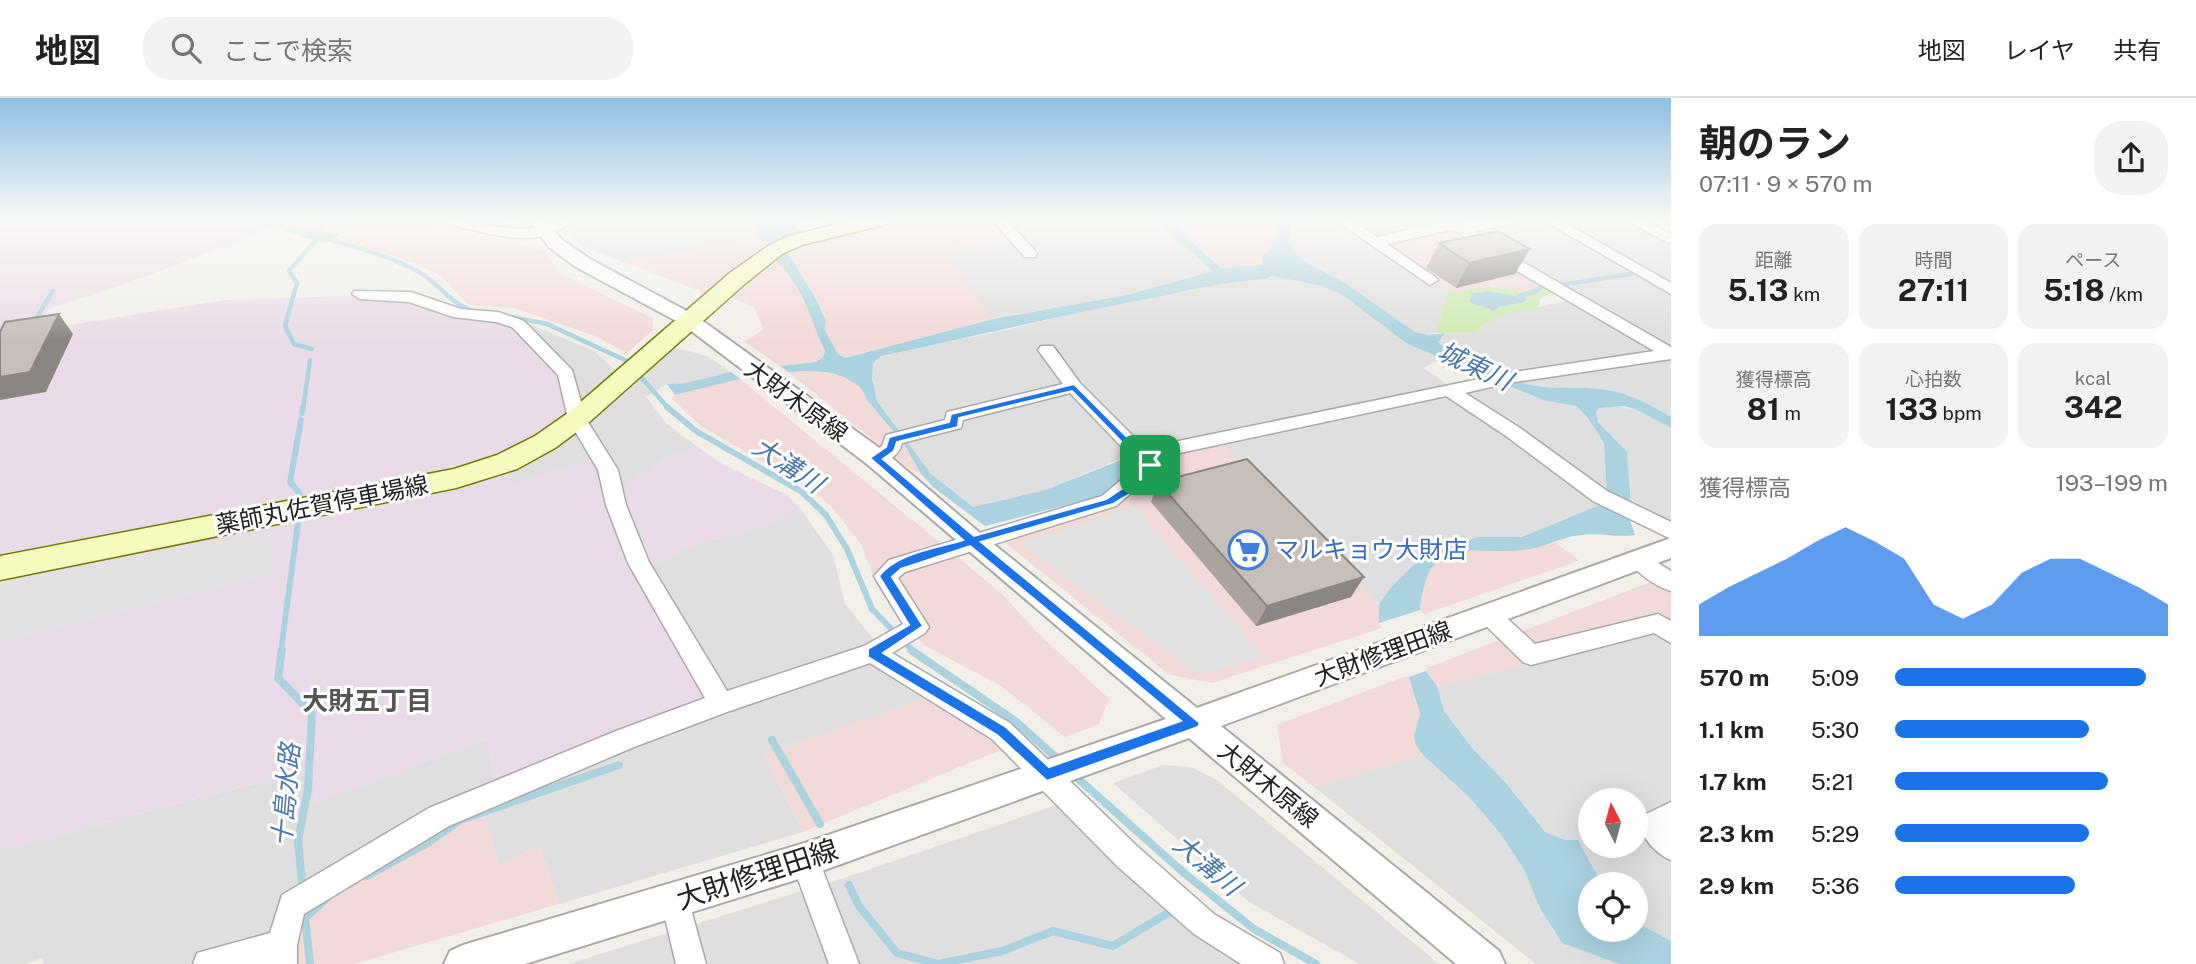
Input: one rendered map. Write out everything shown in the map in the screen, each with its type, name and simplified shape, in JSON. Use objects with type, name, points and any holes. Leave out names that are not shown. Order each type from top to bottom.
[{"type":"main road","points":[[689,320],[762,260]]},
{"type":"main road","name":"薬師丸佐賀停車場線","points":[[0,568],[456,478],[507,462],[545,442],[577,419],[689,320]]},
{"type":"street","name":"大財木原線","points":[[578,260],[689,320],[876,458],[972,541],[1486,964]]},
{"type":"street","points":[[1401,260],[1430,280]]},
{"type":"street","points":[[1510,260],[1671,354]]},
{"type":"street","points":[[1621,260],[1671,289]]},
{"type":"street","points":[[360,294],[411,297],[459,314],[498,317],[518,324],[566,374],[577,419],[608,470],[616,505],[639,563],[721,704]]},
{"type":"street","points":[[1047,350],[1074,387],[1150,465]]},
{"type":"street","points":[[208,964],[282,955],[292,905],[439,817],[625,739],[872,653],[917,626],[885,576],[897,566],[972,541],[1110,502],[1127,491],[1150,465],[1169,449],[1501,380],[1671,354]]},
{"type":"street","points":[[876,458],[891,449],[892,439],[954,424],[954,416],[1074,387]]},
{"type":"street","points":[[1450,391],[1513,432],[1600,496],[1642,514],[1671,531]]},
{"type":"street","name":"大財修理田線","points":[[463,964],[805,860],[1193,723],[1671,548]]},
{"type":"street","points":[[1640,560],[1671,583]]},
{"type":"street","points":[[1489,615],[1531,655],[1658,623],[1671,634]]},
{"type":"street","points":[[872,653],[1002,731],[1127,856],[1204,924],[1269,964]]},
{"type":"street","points":[[1671,815],[1652,825],[1671,847]]},
{"type":"street","points":[[805,860],[844,964]]},
{"type":"street","points":[[676,901],[691,964]]},
{"type":"shaded area","points":[[0,260],[188,260],[48,309],[40,330],[223,300],[347,296],[407,300],[445,316],[501,320],[559,374],[570,412],[531,444],[452,472],[0,561]]},
{"type":"shaded area","points":[[406,260],[550,260],[560,274],[653,318],[653,330],[627,353],[595,336],[517,309],[468,304],[441,276]]},
{"type":"shaded area","points":[[639,260],[751,260],[710,291],[703,292],[626,263]]},
{"type":"shaded area","points":[[770,260],[776,260],[791,274],[806,301],[825,351],[823,357],[816,362],[780,366],[745,342],[764,329],[753,306],[728,297]]},
{"type":"shaded area","points":[[793,260],[948,260],[993,319],[845,358],[838,354],[825,330],[826,321],[815,296]]},
{"type":"shaded area","points":[[947,260],[1202,260],[1214,271],[1127,295],[993,319]]},
{"type":"shaded area","points":[[1213,260],[1265,260],[1263,265],[1221,268]]},
{"type":"shaded area","points":[[1304,260],[1401,260],[1448,290],[1436,333],[1428,335],[1415,332],[1348,285]]},
{"type":"shaded area","points":[[1404,260],[1503,260],[1545,285],[1526,291],[1483,286],[1457,292],[1432,282]]},
{"type":"shaded area","points":[[1516,260],[1613,260],[1671,294],[1671,350]]},
{"type":"shaded area","points":[[1625,260],[1671,260],[1671,287]]},
{"type":"shaded area","points":[[1271,276],[1322,286],[1341,294],[1406,343],[1441,359],[1423,368],[1448,385],[1139,451],[1045,490],[973,507],[931,474],[877,401],[872,379],[873,363],[881,356],[1015,328],[1106,305],[1217,283]]},
{"type":"shaded area","points":[[1569,300],[1656,349],[1656,352],[1500,376],[1454,355],[1437,341],[1445,333],[1474,332],[1483,323],[1498,316]]},
{"type":"shaded area","points":[[512,317],[594,351],[630,383],[670,346],[707,356],[731,372],[686,383],[667,384],[646,397],[666,423],[696,446],[656,465],[607,498],[598,457],[512,485],[505,469],[501,320]]},
{"type":"shaded area","points":[[1671,360],[1671,417],[1630,396],[1535,388],[1514,381]]},
{"type":"shaded area","points":[[819,370],[849,378],[861,388],[868,401],[905,446],[921,474],[911,470],[788,372]]},
{"type":"shaded area","points":[[740,379],[999,591],[1041,636],[1109,699],[1099,724],[1065,737],[1001,686],[924,645],[895,614],[876,584],[861,544],[830,505],[803,485],[701,426],[672,399],[675,395]]},
{"type":"shaded area","points":[[1504,384],[1546,401],[1576,406],[1587,417],[1604,443],[1607,497],[1602,504],[1530,535],[1511,538],[1478,537],[1391,587],[1379,604],[1220,442]]},
{"type":"shaded area","points":[[1611,406],[1635,409],[1671,428],[1671,527],[1631,506],[1627,452],[1598,422],[1596,412],[1599,408]]},
{"type":"shaded area","points":[[1220,442],[1379,604],[1379,623],[1382,628],[1212,683],[1170,675],[1003,541],[1118,504],[1175,451]]},
{"type":"shaded area","points":[[696,446],[722,464],[787,495],[802,511],[739,534],[701,542],[636,571],[703,693],[693,707],[496,787],[487,739],[313,803],[313,768],[0,850],[0,577],[505,469],[512,484],[598,457],[607,498],[656,465]]},
{"type":"shaded area","points":[[1134,506],[1264,658],[1197,674],[1020,544]]},
{"type":"shaded area","points":[[802,511],[833,555],[845,604],[888,657],[947,691],[764,755],[803,832],[559,904],[540,846],[499,864],[482,810],[292,952],[251,964],[43,964],[43,958],[25,964],[0,964],[0,850],[314,768],[313,803],[487,739],[496,787],[636,571],[701,542],[739,534]]},
{"type":"shaded area","points":[[271,530],[272,575],[0,643],[0,582]]},
{"type":"shaded area","points":[[1555,542],[1579,561],[1424,614],[1420,610],[1423,587],[1432,566],[1445,555],[1472,548],[1523,550]]},
{"type":"shaded area","points":[[1671,574],[1671,628],[1437,686],[1426,671],[1427,668]]},
{"type":"shaded area","points":[[1660,630],[1671,639],[1671,941],[1648,929],[1648,872],[1595,872],[1587,858],[1648,858],[1648,788],[1578,788],[1578,841],[1565,840],[1545,832],[1444,711],[1437,686]]},
{"type":"shaded area","points":[[1409,677],[1420,714],[1414,736],[1415,744],[1423,755],[1314,787],[1283,763],[1277,725]]},
{"type":"shaded area","points":[[947,691],[1022,741],[803,832],[764,755]]},
{"type":"shaded area","points":[[1423,755],[1469,797],[1500,833],[1523,868],[1540,908],[1562,943],[1619,964],[1536,964],[1314,787]]},
{"type":"shaded area","points":[[1163,765],[1191,767],[1217,780],[1439,964],[1360,964],[1249,902],[1113,783]]},
{"type":"shaded area","points":[[1065,802],[1254,964],[568,964],[853,875]]},
{"type":"shaded area","points":[[482,809],[499,864],[540,846],[559,904],[354,964],[251,964],[292,952],[302,914],[441,825]]},
{"type":"green space","points":[[1545,285],[1559,290],[1541,298],[1537,309],[1495,318],[1474,332],[1436,333],[1448,290],[1457,292],[1483,286],[1526,291]]},
{"type":"water","name":"城東川","points":[[775,260],[792,260],[815,297],[826,321],[825,330],[830,340],[838,354],[845,358],[993,319],[1127,295],[1213,271],[1201,260],[1213,260],[1221,268],[1263,265],[1263,260],[1304,260],[1348,285],[1415,332],[1428,335],[1445,333],[1438,342],[1454,355],[1500,376],[1486,379],[1406,343],[1341,294],[1322,286],[1271,276],[1266,279],[1219,284],[881,356],[873,363],[872,379],[877,401],[931,474],[973,507],[1045,490],[1131,456],[1139,460],[1125,484],[1101,496],[985,526],[933,487],[921,474],[905,446],[868,401],[861,388],[835,374],[817,371],[788,372],[780,366],[816,362],[823,357],[825,351],[799,290]]},
{"type":"water","points":[[1488,291],[1526,298],[1525,302],[1498,307],[1494,311],[1469,302],[1472,293]]},
{"type":"water","points":[[731,372],[740,379],[675,395],[667,384],[686,383]]},
{"type":"water","points":[[1514,381],[1538,386],[1615,392],[1640,400],[1671,417],[1671,428],[1624,406],[1599,408],[1596,412],[1598,422],[1627,452],[1631,506],[1607,497],[1604,443],[1587,417],[1576,406],[1546,401],[1504,384]]},
{"type":"water","points":[[1602,504],[1627,512],[1635,535],[1588,534],[1523,550],[1454,552],[1442,557],[1432,568],[1420,610],[1379,623],[1379,604],[1391,587],[1425,554],[1478,537],[1522,537]]},
{"type":"water","points":[[1426,671],[1437,686],[1444,711],[1545,832],[1565,840],[1578,840],[1578,858],[1588,858],[1595,872],[1578,872],[1578,942],[1648,942],[1648,929],[1671,941],[1671,964],[1619,964],[1562,943],[1540,908],[1523,868],[1500,833],[1469,797],[1423,755],[1415,744],[1414,736],[1420,714],[1409,677]]},
{"type":"building","points":[[59,314],[30,372],[0,377],[0,332],[5,322]]},
{"type":"building","name":"マルキョウ大財店","points":[[1247,459],[1364,577],[1267,606],[1158,482]]},
{"type":"waterway","name":"十島水路","points":[[298,260],[289,271],[297,283],[285,326],[294,344],[312,349]]},
{"type":"waterway","name":"大溝川","points":[[396,260],[424,275],[456,302],[470,310]]},
{"type":"waterway","points":[[1560,285],[1631,274]]},
{"type":"waterway","points":[[1519,296],[1534,292],[1545,285]]},
{"type":"waterway","points":[[34,322],[53,291]]},
{"type":"waterway","name":"大溝川","points":[[502,315],[547,324],[627,361],[668,408]]},
{"type":"waterway","name":"十島水路","points":[[303,409],[310,360]]},
{"type":"waterway","name":"十島水路","points":[[302,413],[303,407]]},
{"type":"waterway","name":"大溝川","points":[[668,408],[696,431],[802,492],[826,515],[847,549],[872,609],[913,651]]},
{"type":"waterway","name":"十島水路","points":[[300,502],[300,494],[290,482],[301,420]]},
{"type":"waterway","name":"十島水路","points":[[281,651],[299,515]]},
{"type":"waterway","name":"十島水路","points":[[282,650],[278,678],[312,713],[308,789],[298,841],[302,882]]},
{"type":"waterway","name":"大溝川","points":[[911,650],[1014,720],[1061,762]]},
{"type":"waterway","points":[[772,740],[820,824]]},
{"type":"waterway","points":[[367,876],[429,842],[460,820],[619,765]]},
{"type":"waterway","name":"大溝川","points":[[1074,775],[1184,873],[1254,929],[1316,964]]},
{"type":"waterway","points":[[849,885],[859,906],[897,953],[939,964],[1002,951],[1053,931],[1113,946],[1168,913]]},
{"type":"waterway","points":[[305,918],[327,898]]},
{"type":"waterway","name":"十島水路","points":[[305,918],[310,964]]},
{"type":"place","name":"マルキョウ大財店","points":[[1248,550]]},
{"type":"district","name":"大財五丁目","points":[[367,701]]},
{"type":"route","points":[[1150,465],[1074,387],[954,416],[954,424],[892,439],[891,449],[876,458],[972,541],[1193,723],[1047,774],[1002,731],[872,653],[917,626],[885,576],[897,566],[972,541],[1110,502],[1127,491],[1150,465]]}]
